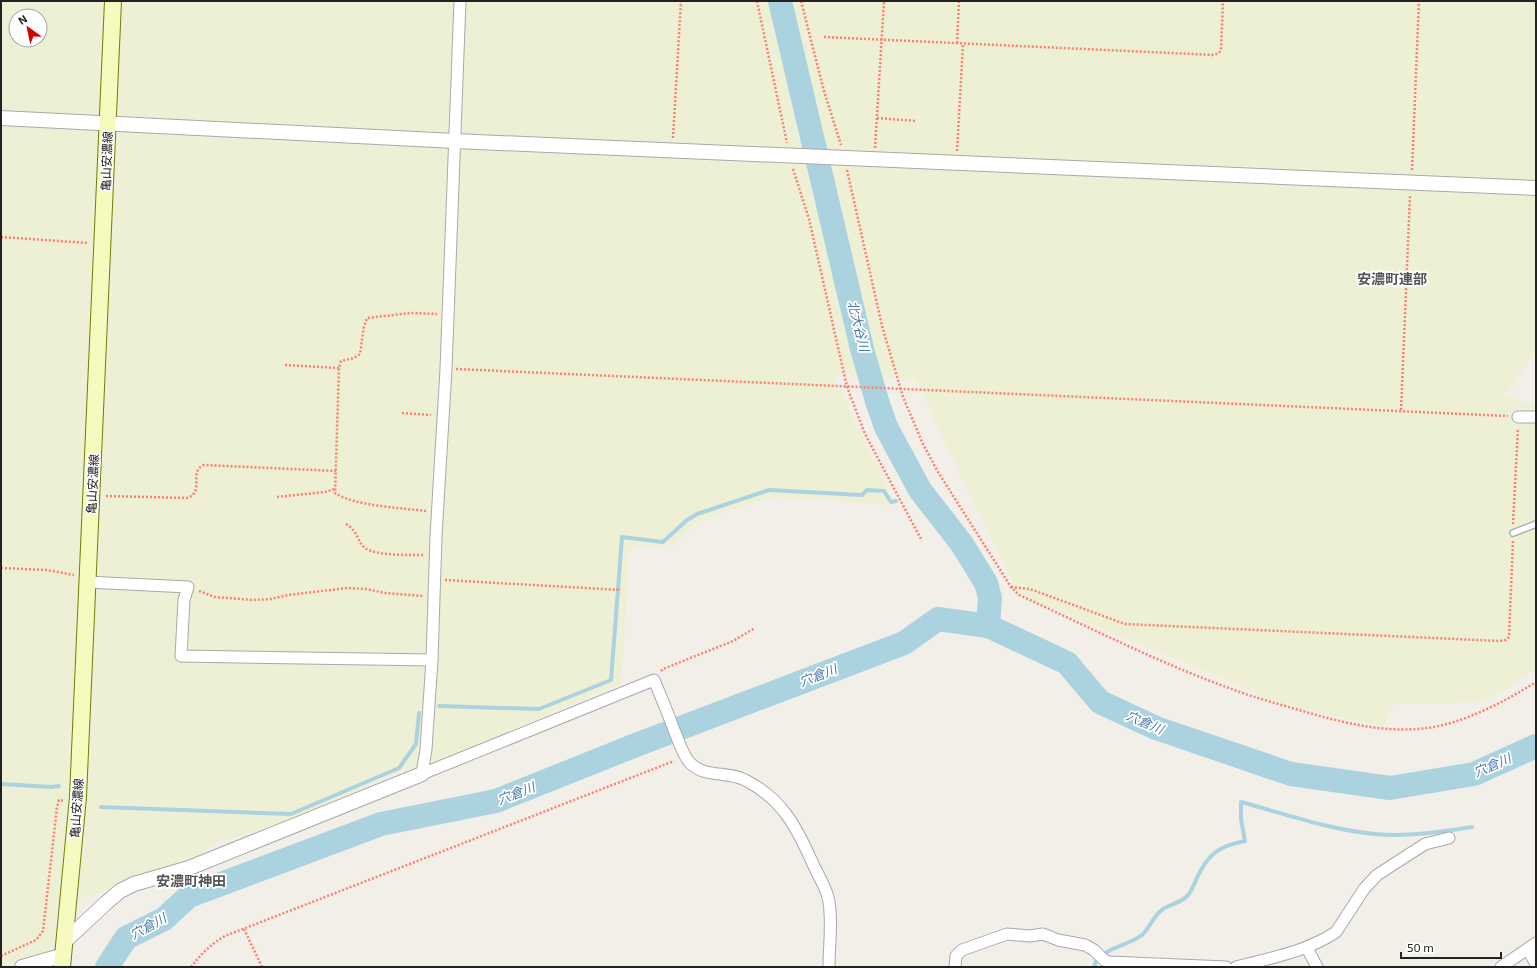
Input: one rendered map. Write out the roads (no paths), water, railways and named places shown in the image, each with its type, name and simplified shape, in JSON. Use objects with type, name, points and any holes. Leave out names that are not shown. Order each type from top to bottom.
[{"type":"main road","name":"亀山安濃線","points":[[63,957],[77,803],[113,1]]},
{"type":"street","points":[[422,774],[426,749],[432,660],[446,369],[460,1]]},
{"type":"street","points":[[1,118],[792,156],[874,158],[1536,188]]},
{"type":"street","points":[[1518,417],[1536,418]]},
{"type":"street","points":[[87,579],[188,587],[184,600],[181,656],[432,660]]},
{"type":"street","points":[[22,967],[63,957],[106,903],[120,891],[134,884],[189,868],[654,680],[684,754],[690,762],[702,772],[741,777],[769,795],[788,815],[808,853],[828,898],[829,967]]},
{"type":"street","points":[[1236,967],[1307,948],[1336,932],[1364,889],[1377,874],[1425,844],[1449,838]]},
{"type":"street","points":[[955,967],[956,956],[962,950],[1011,933],[1024,936],[1046,934],[1058,940],[1085,944],[1094,950],[1104,960],[1109,962],[1169,966],[1226,967]]},
{"type":"street","points":[[1501,967],[1532,946],[1536,964]]},
{"type":"street","points":[[1307,948],[1316,967]]},
{"type":"lane","points":[[1513,533],[1536,524]]},
{"type":"waterway","name":"北大谷川","points":[[780,1],[862,349],[877,401],[886,427],[920,490],[962,544],[986,583],[990,598],[988,626]]},
{"type":"waterway","points":[[439,706],[539,709],[611,680],[622,537],[663,542],[687,520],[697,514],[769,490],[862,495],[867,490],[884,491],[891,502],[896,501]]},
{"type":"waterway","name":"穴倉川","points":[[107,967],[126,938],[164,919],[189,896],[381,824],[496,801],[636,745],[904,643],[938,619],[988,626],[1067,663],[1100,702],[1156,728],[1291,774],[1390,788],[1474,774],[1536,746]]},
{"type":"waterway","points":[[101,807],[291,814],[399,768],[416,744],[419,713]]},
{"type":"waterway","points":[[1,784],[51,787],[59,786]]},
{"type":"waterway","points":[[1104,954],[1133,941],[1142,935],[1154,918],[1163,909],[1187,896],[1192,890],[1204,864],[1214,853],[1228,846],[1245,841],[1241,819],[1241,802],[1324,825],[1375,834],[1412,834],[1472,827]]},
{"type":"waterway","points":[[1094,967],[1096,961]]},
{"type":"district","name":"安濃町連部","points":[[1392,278]]},
{"type":"district","name":"安濃町神田","points":[[191,880]]}]
